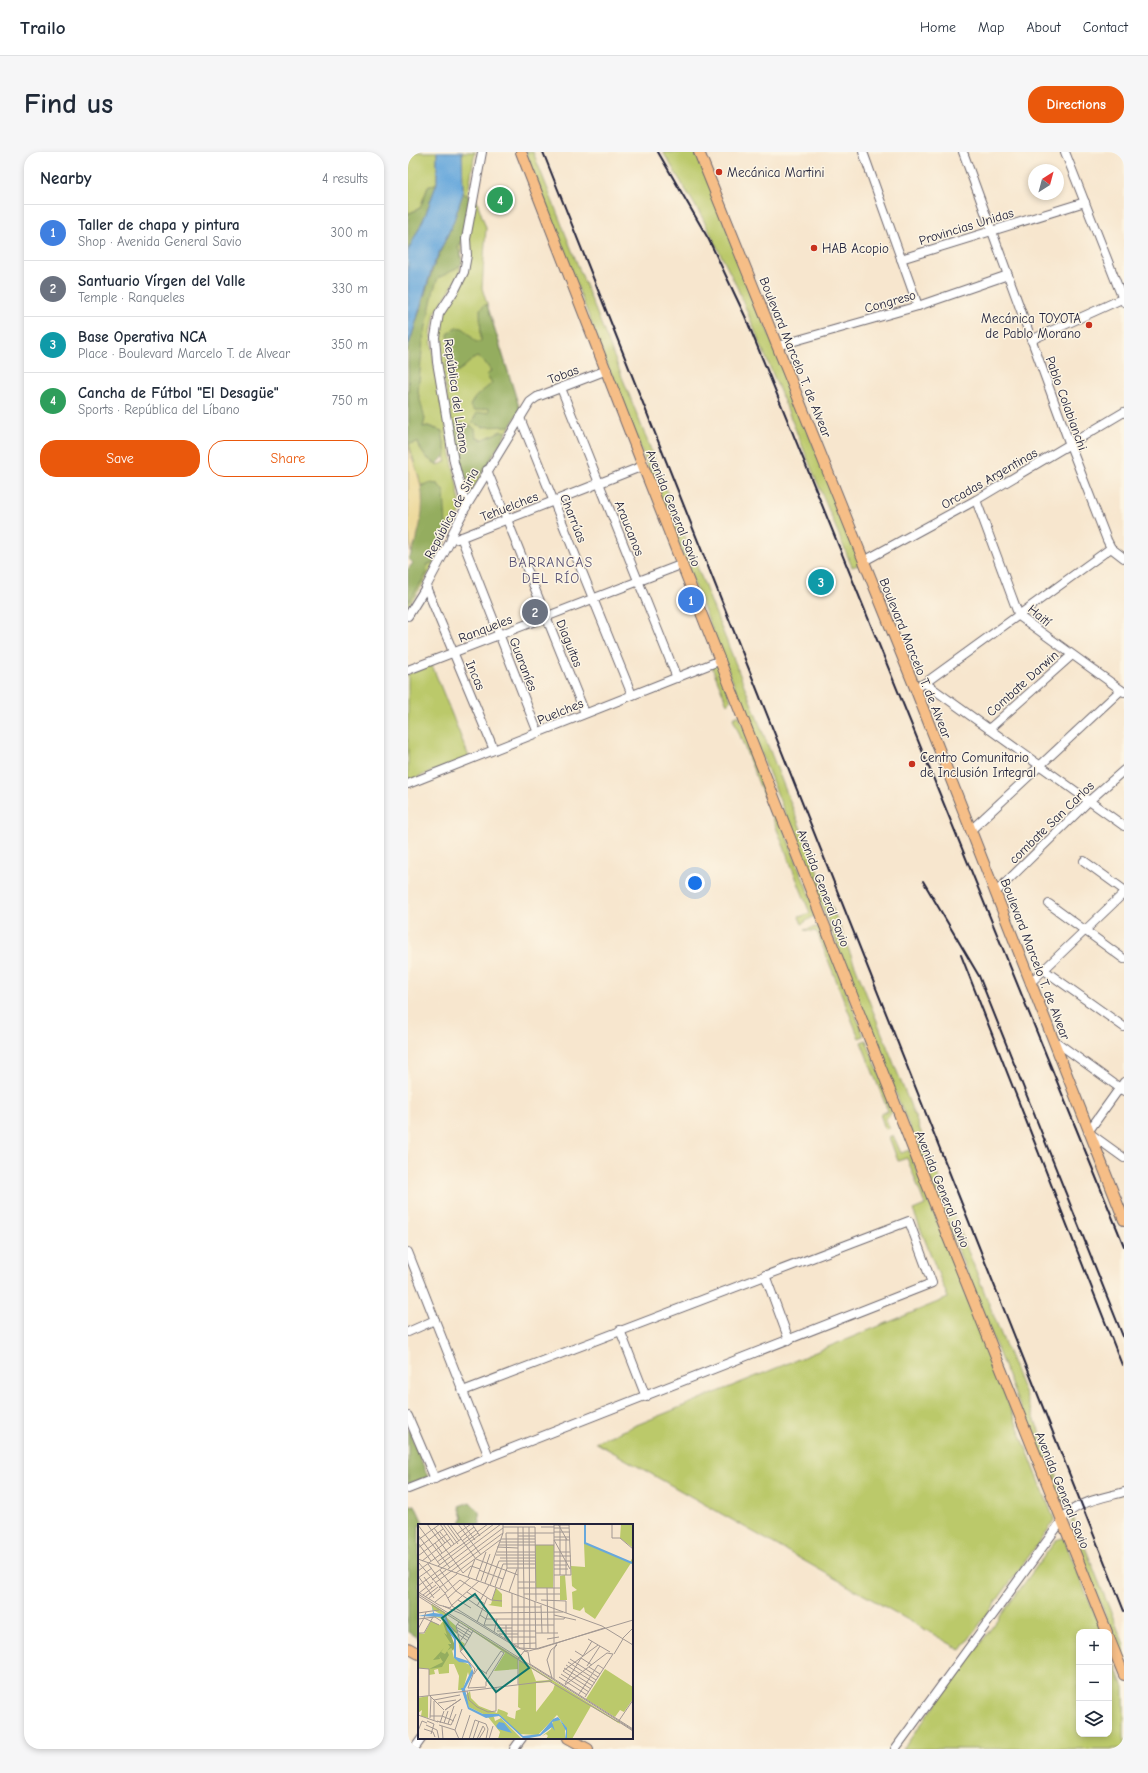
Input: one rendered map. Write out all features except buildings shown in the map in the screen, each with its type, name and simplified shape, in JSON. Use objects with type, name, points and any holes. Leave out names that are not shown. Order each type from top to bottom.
[{"type":"main road","name":"Avenida General Savio","points":[[521,152],[607,370],[643,466],[1061,1521],[1106,1629]]},
{"type":"main road","name":"Boulevard Marcelo T. de Alvear","points":[[699,152],[915,688],[996,892],[1030,983],[1055,1041],[1088,1132],[1124,1220]]},
{"type":"main road","points":[[1112,1645],[1124,1675]]},
{"type":"main road","points":[[408,1648],[418,1653]]},
{"type":"main road","points":[[570,1739],[588,1749]]},
{"type":"street","name":"República del Líbano","points":[[466,507],[454,462],[437,362],[436,337],[439,314],[456,288],[464,272],[466,239],[482,152]]},
{"type":"street","points":[[863,152],[918,306]]},
{"type":"street","name":"Pablo Colabianchi","points":[[963,152],[1070,445],[1112,548]]},
{"type":"street","points":[[1031,340],[1124,299],[1065,152]]},
{"type":"street","name":"Provincias Unidas","points":[[900,259],[1085,202]]},
{"type":"street","name":"Congreso","points":[[777,346],[918,306],[1008,275]]},
{"type":"street","name":"Tobas","points":[[530,402],[537,397],[607,370]]},
{"type":"street","name":"Araucanos","points":[[560,388],[677,678]]},
{"type":"street","name":"República de Siria","points":[[408,616],[426,587],[450,542],[453,532],[466,507],[487,470],[530,402]]},
{"type":"street","name":"Orcadas Argentinas","points":[[864,561],[976,500],[1124,412]]},
{"type":"street","name":"Charrúas","points":[[520,418],[632,695]]},
{"type":"street","name":"Tehuelches","points":[[450,542],[643,466]]},
{"type":"street","name":"Diaguitas","points":[[487,470],[585,713]]},
{"type":"street","name":"Haití","points":[[976,500],[1019,616],[1122,691]]},
{"type":"street","name":"Guaraníes","points":[[461,537],[538,732]]},
{"type":"street","points":[[915,688],[925,683],[1112,548],[1124,558]]},
{"type":"street","name":"Ranqueles","points":[[408,670],[683,564]]},
{"type":"street","name":"Incas","points":[[426,587],[494,750]]},
{"type":"street","name":"Combate Darwin","points":[[989,729],[1072,655]]},
{"type":"street","name":"Puelches","points":[[408,784],[721,660]]},
{"type":"street","points":[[925,683],[1124,826]]},
{"type":"street","points":[[971,830],[1039,765],[1122,691]]},
{"type":"street","name":"combate San Carlos","points":[[996,892],[1089,801],[1124,770]]},
{"type":"street","points":[[1030,983],[1124,892],[1084,861]]},
{"type":"street","points":[[1049,904],[1124,959]]},
{"type":"street","points":[[1044,970],[1124,1027]]},
{"type":"street","points":[[1055,1041],[1122,1087],[1088,1132],[1124,1158]]},
{"type":"street","points":[[408,1489],[646,1397],[932,1283],[909,1221],[463,1391]]},
{"type":"street","points":[[408,1252],[489,1457]]},
{"type":"street","points":[[765,1275],[789,1340]]},
{"type":"street","points":[[408,1332],[435,1320]]},
{"type":"street","points":[[620,1330],[646,1397]]},
{"type":"street","points":[[408,1416],[435,1479]]},
{"type":"street","points":[[895,1749],[1061,1521],[1070,1512],[1082,1505],[1124,1492]]},
{"type":"street","points":[[414,1749],[421,1739]]},
{"type":"street","points":[[514,1749],[521,1739]]},
{"type":"green space","points":[[408,152],[437,152],[437,183],[428,187],[420,208],[408,214]]},
{"type":"green space","points":[[462,152],[475,152],[462,229],[459,276],[435,313],[431,334],[434,364],[461,511],[425,581],[408,607],[408,603],[427,573],[426,569],[428,564],[432,563],[425,484],[421,486],[409,444],[418,442],[425,456],[438,465],[445,462],[446,454],[442,431],[428,426],[422,427],[408,408],[408,348],[433,268],[453,223],[463,193]]},
{"type":"green space","points":[[526,152],[533,152],[1067,1501],[1063,1502],[1057,1500],[609,369]]},
{"type":"green space","points":[[663,152],[696,152],[861,564],[852,567],[737,287],[702,217]]},
{"type":"green space","points":[[437,183],[425,216],[408,251],[408,214],[420,208],[428,187]]},
{"type":"green space","points":[[463,193],[471,198],[462,240],[458,248],[461,255],[462,264],[438,278],[434,289],[423,340],[418,392],[425,419],[423,427],[428,426],[442,431],[446,454],[437,464],[425,455],[418,442],[409,444],[408,348],[433,268],[453,223]]},
{"type":"green space","points":[[475,196],[486,228],[482,288],[520,410],[467,499],[455,450],[442,368],[439,332],[443,314],[461,287]]},
{"type":"green space","points":[[487,305],[520,410],[510,426],[482,427],[472,422],[477,413],[489,412],[489,408],[474,411],[470,406],[477,396],[492,383],[487,375],[491,371],[484,361],[477,357],[456,372],[452,373],[447,369],[447,362],[451,357],[451,353],[448,352],[449,348],[453,347],[449,343],[448,334],[457,328],[461,328],[467,331],[476,342],[481,342],[480,309]]},
{"type":"green space","points":[[462,423],[475,429],[476,437],[482,440],[501,431],[507,432],[481,474],[462,481],[452,428],[453,425]]},
{"type":"green space","points":[[429,483],[438,484],[444,492],[446,528],[444,539],[432,563],[428,564],[426,569],[427,573],[408,603],[408,569],[413,563],[409,559],[417,539],[422,502],[421,486]]},
{"type":"green space","points":[[432,665],[469,757],[408,781],[408,674]]},
{"type":"green space","points":[[718,665],[731,700],[727,704],[712,667]]},
{"type":"green space","points":[[739,715],[817,914],[802,924],[799,917],[810,913],[733,718]]},
{"type":"green space","points":[[816,927],[821,928],[864,1036],[859,1038],[817,932],[804,930]]},
{"type":"green space","points":[[866,1040],[894,1111],[885,1119],[889,1128],[885,1129],[880,1114],[888,1111],[861,1042]]},
{"type":"green space","points":[[893,1135],[901,1153],[909,1150],[1054,1519],[1053,1523],[961,1650],[595,1442],[948,1298],[913,1210],[925,1205],[907,1158],[898,1161],[889,1137]]},
{"type":"green space","points":[[408,1428],[428,1477],[408,1484]]},
{"type":"green space","points":[[470,1502],[479,1512],[480,1524],[459,1524],[463,1518],[459,1506]]},
{"type":"green space","points":[[415,1505],[424,1524],[418,1524],[418,1638],[408,1632],[408,1506]]},
{"type":"green space","points":[[1073,1517],[1124,1645],[1124,1662],[1072,1531],[1071,1524]]},
{"type":"green space","points":[[1062,1538],[1064,1539],[1101,1629],[1076,1629],[1076,1737],[1112,1737],[1112,1657],[1124,1687],[1124,1749],[903,1749],[1056,1540]]},
{"type":"sand","points":[[408,440],[410,452],[420,480],[422,495],[421,520],[411,553],[408,529]]},
{"type":"water","points":[[437,152],[462,152],[463,193],[453,223],[432,268],[408,348],[408,251],[425,216],[437,183]]},
{"type":"railway","points":[[543,152],[1124,1611]]},
{"type":"railway","points":[[658,152],[709,240],[745,316],[1124,1246]]},
{"type":"railway","points":[[923,881],[979,976],[1124,1339]]},
{"type":"railway","points":[[961,955],[1122,1365]]},
{"type":"place","name":"Mecánica Martini","points":[[719,172]]},
{"type":"place","name":"Cancha de Fútbol \"El Desagüe\"","points":[[500,200]]},
{"type":"place","name":"HAB Acopio","points":[[814,248]]},
{"type":"place","name":"Mecánica TOYOTA de Pablo Morano","points":[[1089,325]]},
{"type":"place","name":"Base Operativa NCA","points":[[821,582]]},
{"type":"place","name":"Taller de chapa y pintura","points":[[691,600]]},
{"type":"place","name":"Santuario Vírgen del Valle","points":[[535,612]]},
{"type":"place","name":"Centro Comunitario de Inclusión Integral","points":[[912,764]]},
{"type":"district","name":"BARRANCAS DEL RÍO","points":[[551,570]]}]
